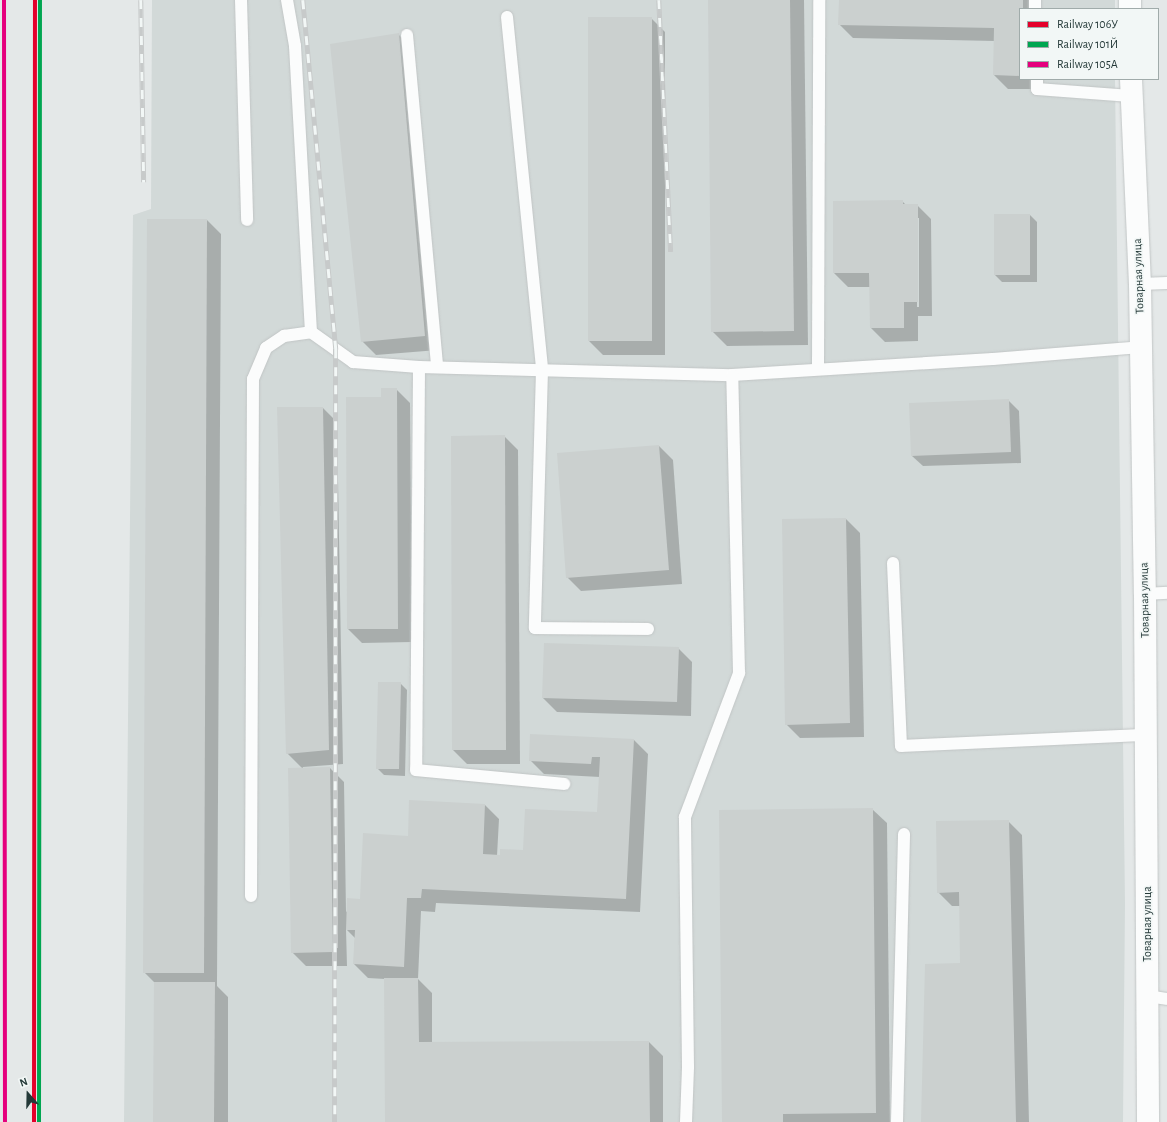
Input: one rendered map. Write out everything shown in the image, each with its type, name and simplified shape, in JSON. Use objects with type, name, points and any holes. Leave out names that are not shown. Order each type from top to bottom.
[{"type":"street","name":"Товарная улица","points":[[1131,88],[1140,284],[1147,735],[1158,998],[1148,1122]]},
{"type":"lane","points":[[241,0],[247,220]]},
{"type":"lane","points":[[287,0],[295,46],[311,332]]},
{"type":"lane","points":[[818,369],[819,0]]},
{"type":"lane","points":[[507,17],[542,370],[536,628],[648,629]]},
{"type":"lane","points":[[407,35],[437,367]]},
{"type":"lane","points":[[1037,80],[1037,89],[1131,88]]},
{"type":"lane","points":[[1140,284],[1167,283]]},
{"type":"lane","points":[[251,896],[253,379],[266,348],[284,336],[311,332],[353,362],[419,367],[732,375],[992,359],[1141,347]]},
{"type":"lane","points":[[419,367],[416,770],[564,784]]},
{"type":"lane","points":[[686,1122],[688,1067],[686,817],[739,673],[732,375]]},
{"type":"lane","points":[[893,563],[901,746],[1147,735]]},
{"type":"lane","points":[[1145,594],[1167,593]]},
{"type":"lane","points":[[897,1122],[904,834]]},
{"type":"shaded area","points":[[152,0],[1115,0],[1115,8],[1019,8],[1019,80],[1115,80],[1125,904],[1123,1122],[124,1122],[133,215],[151,209]]},
{"type":"building","points":[[708,0],[790,0],[794,331],[711,332]]},
{"type":"building","points":[[839,0],[1023,0],[1023,8],[1019,8],[1019,76],[993,75],[994,28],[838,25]]},
{"type":"building","points":[[588,17],[652,17],[652,341],[588,341]]},
{"type":"building","points":[[399,33],[425,336],[361,342],[330,44]]},
{"type":"building","points":[[903,200],[903,204],[918,204],[918,302],[904,302],[904,328],[870,328],[869,273],[833,273],[833,201]]},
{"type":"building","points":[[994,214],[1030,214],[1030,275],[994,275]]},
{"type":"building","points":[[147,219],[207,219],[204,973],[143,973]]},
{"type":"building","points":[[381,388],[397,388],[398,629],[347,629],[346,397],[381,397]]},
{"type":"building","points":[[1009,399],[1011,452],[911,456],[909,403]]},
{"type":"building","points":[[277,407],[323,407],[329,750],[286,754]]},
{"type":"building","points":[[505,435],[506,750],[452,750],[451,436]]},
{"type":"building","points":[[659,445],[669,570],[566,578],[557,453]]},
{"type":"building","points":[[846,518],[850,723],[785,725],[782,519]]},
{"type":"building","points":[[544,643],[679,647],[677,702],[542,698]]},
{"type":"building","points":[[378,682],[401,682],[399,769],[376,769]]},
{"type":"building","points":[[530,734],[634,739],[626,899],[422,889],[421,898],[407,898],[404,967],[353,964],[355,930],[346,930],[347,898],[360,899],[363,833],[408,836],[409,800],[485,804],[483,854],[500,855],[500,849],[523,850],[525,809],[597,812],[600,757],[592,757],[591,764],[529,761]]},
{"type":"building","points":[[330,767],[333,952],[291,953],[288,768]]},
{"type":"building","points":[[873,808],[876,1113],[783,1114],[783,1122],[722,1122],[719,810]]},
{"type":"building","points":[[1009,820],[1016,1122],[921,1122],[925,964],[960,963],[959,892],[937,893],[936,821]]},
{"type":"building","points":[[384,978],[418,978],[419,1042],[649,1041],[650,1122],[385,1122]]},
{"type":"building","points":[[154,982],[215,982],[214,1122],[153,1122]]},
{"type":"railway","points":[[141,0],[144,182]]},
{"type":"railway","points":[[303,0],[336,349],[335,1122]]},
{"type":"railway","points":[[659,0],[671,252]]},
{"type":"rail line","name":"105А","points":[[4,0],[5,1122]]},
{"type":"rail line","name":"106У","points":[[34,1122],[35,0]]},
{"type":"rail line","name":"101Й","points":[[39,1122],[40,0]]}]
